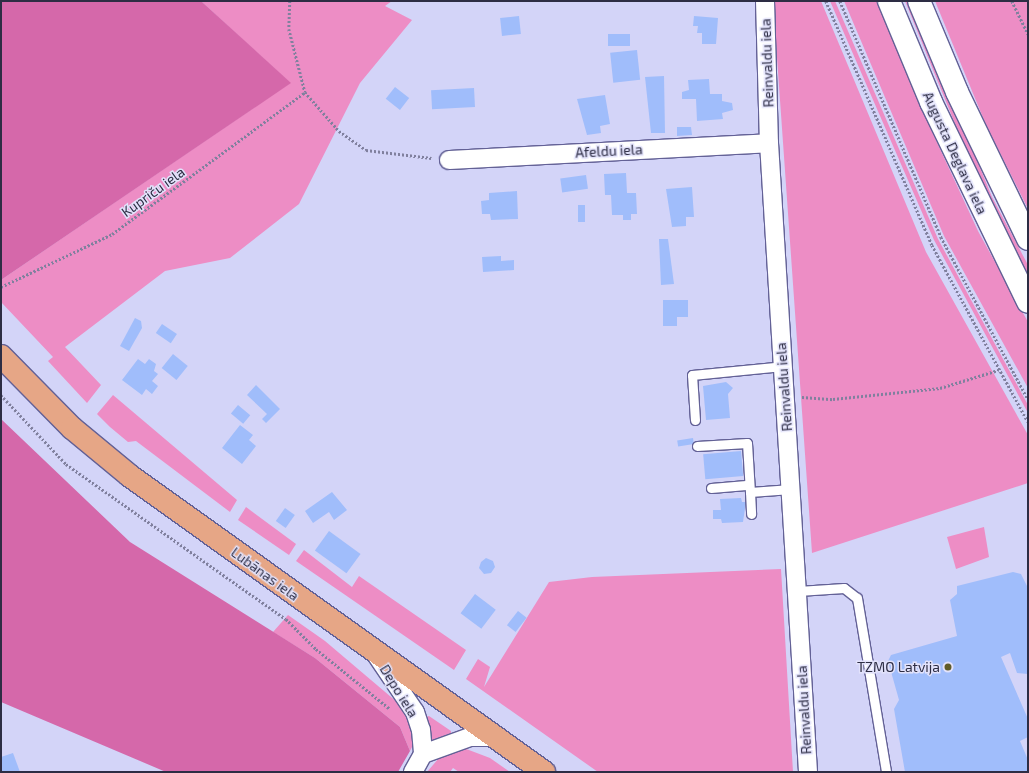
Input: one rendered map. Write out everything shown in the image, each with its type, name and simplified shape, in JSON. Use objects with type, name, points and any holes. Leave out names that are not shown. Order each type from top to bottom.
[{"type":"main road","name":"Augusta Deglava iela","points":[[889,1],[930,102],[1028,302]]},
{"type":"main road","name":"Augusta Deglava iela","points":[[919,1],[957,92],[1028,239]]},
{"type":"main road","name":"Lubānas iela","points":[[1,356],[72,428],[130,476],[544,772]]},
{"type":"street","name":"Reinvaldu iela","points":[[765,1],[769,143],[798,591],[808,772]]},
{"type":"street","name":"Afeldu iela","points":[[449,160],[769,143]]},
{"type":"street","name":"Depo iela","points":[[375,652],[415,712],[421,730],[422,754],[413,772]]},
{"type":"street","points":[[422,754],[470,737],[494,737]]},
{"type":"lane","points":[[695,420],[692,375],[783,366]]},
{"type":"lane","points":[[697,446],[747,443],[751,514]]},
{"type":"lane","points":[[711,488],[791,489]]},
{"type":"lane","points":[[798,591],[844,588],[857,598],[886,772]]},
{"type":"path","points":[[290,1],[290,28],[305,92],[339,131],[366,150],[449,160]]},
{"type":"path","points":[[826,1],[932,245],[998,370],[1028,422]]},
{"type":"path","points":[[840,1],[941,237],[1028,399]]},
{"type":"path","points":[[1012,1],[1028,34]]},
{"type":"path","name":"Kupriču iela","points":[[1,287],[112,234],[305,92]]},
{"type":"path","points":[[785,396],[833,399],[940,388],[998,370]]},
{"type":"path","points":[[1,395],[66,464],[286,619],[332,663],[397,714]]},
{"type":"shaded area","points":[[1,1],[201,1],[291,83],[1,280]]},
{"type":"shaded area","points":[[201,1],[392,1],[385,6],[412,20],[360,83],[299,204],[230,258],[165,271],[65,347],[101,385],[87,403],[48,361],[53,357],[1,302],[1,280],[290,83]]},
{"type":"shaded area","points":[[773,1],[821,1],[926,252],[1028,435],[1028,483],[812,553]]},
{"type":"shaded area","points":[[830,1],[835,1],[938,239],[1028,405],[1028,413],[934,240]]},
{"type":"shaded area","points":[[844,1],[879,1],[929,125],[978,231],[1028,322],[1028,388],[944,236]]},
{"type":"shaded area","points":[[905,1],[912,1],[992,197],[1028,265],[1028,278],[986,200]]},
{"type":"shaded area","points":[[935,1],[1028,1],[1028,209],[986,125]]},
{"type":"shaded area","points":[[113,395],[237,500],[230,512],[136,441],[128,442],[97,414]]},
{"type":"shaded area","points":[[1,419],[130,542],[315,658],[400,727],[410,751],[398,772],[166,772],[1,702]]},
{"type":"shaded area","points":[[246,507],[296,544],[289,555],[238,520]]},
{"type":"shaded area","points":[[984,527],[989,557],[956,569],[947,537]]},
{"type":"shaded area","points":[[304,550],[352,587],[359,576],[466,650],[454,670],[296,561]]},
{"type":"shaded area","points":[[781,569],[793,772],[598,772],[466,679],[478,659],[490,667],[484,687],[549,582],[592,577]]},
{"type":"shaded area","points":[[288,615],[325,641],[404,708],[416,739],[410,751],[400,727],[315,658],[273,632]]},
{"type":"shaded area","points":[[429,716],[451,731],[451,733],[430,741],[426,717]]},
{"type":"shaded area","points":[[461,747],[490,758],[510,772],[459,772],[453,768],[450,772],[427,772],[439,758]]},
{"type":"building","points":[[519,16],[521,34],[502,36],[500,18]]},
{"type":"building","points":[[694,16],[718,18],[716,44],[702,44],[702,33],[697,33],[698,26],[693,26]]},
{"type":"building","points":[[608,34],[630,34],[630,46],[608,46]]},
{"type":"building","points":[[637,50],[640,80],[613,83],[610,53]]},
{"type":"building","points":[[664,76],[665,133],[651,133],[645,77]]},
{"type":"building","points":[[709,79],[710,94],[722,94],[722,101],[732,103],[733,110],[722,113],[723,119],[697,121],[696,99],[682,99],[682,92],[689,90],[688,80]]},
{"type":"building","points":[[395,87],[409,98],[400,110],[386,99]]},
{"type":"building","points":[[474,88],[475,107],[432,109],[431,90]]},
{"type":"building","points":[[605,95],[610,124],[600,126],[601,133],[587,135],[577,99]]},
{"type":"building","points":[[677,127],[691,127],[692,135],[677,136]]},
{"type":"building","points":[[626,173],[627,193],[636,193],[637,214],[631,214],[631,220],[623,220],[623,215],[612,215],[611,195],[605,195],[604,174]]},
{"type":"building","points":[[586,175],[588,189],[562,192],[560,179]]},
{"type":"building","points":[[692,187],[694,217],[686,217],[686,226],[672,227],[666,189]]},
{"type":"building","points":[[517,191],[518,219],[491,220],[490,214],[482,214],[481,201],[489,200],[489,193]]},
{"type":"building","points":[[578,205],[585,205],[585,222],[578,222]]},
{"type":"building","points":[[659,239],[668,239],[674,284],[661,285]]},
{"type":"building","points":[[501,256],[501,261],[514,260],[514,270],[483,272],[482,257]]},
{"type":"building","points":[[663,300],[688,300],[688,317],[677,317],[677,326],[663,326]]},
{"type":"building","points":[[135,318],[141,321],[142,328],[129,351],[120,346]]},
{"type":"building","points":[[162,324],[177,334],[171,343],[156,333]]},
{"type":"building","points":[[173,354],[188,366],[176,380],[162,368]]},
{"type":"building","points":[[138,359],[145,364],[149,359],[156,364],[154,371],[158,374],[152,381],[158,386],[152,394],[146,389],[142,395],[122,380]]},
{"type":"building","points":[[726,382],[733,388],[728,394],[730,418],[706,420],[703,386]]},
{"type":"building","points":[[256,385],[280,409],[266,423],[262,419],[267,414],[247,395]]},
{"type":"building","points":[[238,405],[250,415],[243,424],[231,413]]},
{"type":"building","points":[[240,425],[253,435],[249,440],[256,446],[242,464],[222,448]]},
{"type":"building","points":[[693,438],[694,444],[678,446],[677,441]]},
{"type":"building","points":[[741,451],[743,476],[705,479],[703,454]]},
{"type":"building","points":[[332,492],[347,510],[334,520],[329,512],[313,523],[305,511]]},
{"type":"building","points":[[741,498],[742,502],[746,502],[743,522],[722,523],[721,519],[713,519],[713,510],[721,510],[720,499]]},
{"type":"building","points":[[285,508],[295,515],[286,528],[276,521]]},
{"type":"building","points":[[329,531],[361,554],[346,573],[315,550]]},
{"type":"building","points":[[486,558],[493,561],[495,567],[491,573],[484,574],[479,568],[481,562]]},
{"type":"building","name":"TZMO Latvija","points":[[1013,572],[1021,574],[1028,588],[1028,674],[1017,673],[1010,653],[1001,657],[1028,719],[1028,737],[1020,741],[1028,760],[1028,772],[905,772],[894,709],[899,700],[888,661],[891,655],[957,636],[950,600],[957,594],[957,586]]},
{"type":"building","points":[[475,594],[496,610],[481,629],[461,613]]},
{"type":"building","points":[[518,611],[527,618],[516,632],[507,625]]},
{"type":"building","points":[[13,753],[20,772],[1,772],[1,757]]},
{"type":"place","name":"TZMO Latvija","points":[[948,667]]}]
